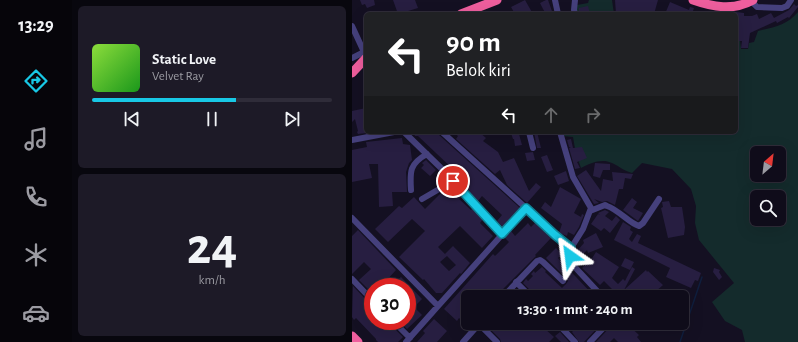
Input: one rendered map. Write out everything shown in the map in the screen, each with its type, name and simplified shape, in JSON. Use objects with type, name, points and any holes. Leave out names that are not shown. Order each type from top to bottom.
[{"type":"highway","points":[[471,12],[481,10],[498,0]]},
{"type":"highway","points":[[693,0],[725,8],[752,1]]},
{"type":"highway","points":[[352,73],[364,55]]},
{"type":"highway","points":[[352,336],[358,342]]},
{"type":"street","points":[[554,0],[557,12]]},
{"type":"street","points":[[574,12],[575,0]]},
{"type":"street","points":[[752,1],[757,7],[778,9],[787,6],[791,0]]},
{"type":"street","points":[[352,26],[364,52]]},
{"type":"street","points":[[352,58],[364,54]]},
{"type":"street","points":[[352,140],[384,134]]},
{"type":"street","points":[[406,134],[453,181],[502,234]]},
{"type":"street","points":[[444,134],[571,248]]},
{"type":"street","points":[[530,134],[533,148]]},
{"type":"street","points":[[561,134],[573,177],[581,192],[590,204],[590,211],[583,229],[571,248],[571,261],[572,264],[596,290]]},
{"type":"street","points":[[411,190],[412,171],[416,160],[426,154]]},
{"type":"street","points":[[422,199],[453,181]]},
{"type":"street","points":[[590,211],[605,205],[623,214],[635,225],[640,226],[659,200]]},
{"type":"street","points":[[400,330],[408,340],[526,208]]},
{"type":"street","points":[[352,218],[438,306]]},
{"type":"street","points":[[509,290],[534,263],[540,260],[550,267],[563,281]]},
{"type":"street","points":[[352,279],[364,292]]},
{"type":"street","points":[[516,282],[524,290]]},
{"type":"street","points":[[463,342],[474,330]]},
{"type":"street","points":[[485,330],[497,342]]},
{"type":"street","points":[[563,330],[575,342]]},
{"type":"street","points":[[590,342],[601,330]]},
{"type":"green space","points":[[589,0],[612,0],[614,12],[577,12],[577,5],[588,3]]},
{"type":"green space","points":[[798,12],[798,342],[745,342],[742,330],[725,321],[712,302],[734,283],[699,240],[695,223],[696,206],[691,189],[672,169],[642,163],[632,173],[612,163],[604,161],[592,163],[581,168],[576,154],[573,137],[563,136],[562,134],[738,134],[738,41],[740,41],[741,49],[748,49],[749,43],[754,42],[758,31],[785,23]]},
{"type":"building","points":[[360,0],[374,0],[375,5],[367,8],[365,4],[362,5]]},
{"type":"building","points":[[393,0],[415,0],[418,8],[405,12],[397,12]]},
{"type":"building","points":[[525,0],[532,12],[514,12],[511,7]]},
{"type":"building","points":[[548,0],[552,12],[545,12],[540,3]]},
{"type":"building","points":[[615,0],[658,0],[655,12],[616,12]]},
{"type":"building","points":[[670,2],[689,10],[690,7],[694,8],[693,11],[696,12],[666,12]]},
{"type":"building","points":[[794,4],[796,6],[798,5],[789,18],[788,17],[777,23],[776,21],[750,33],[748,48],[741,48],[742,41],[738,41],[738,12],[744,13],[744,16],[752,16],[757,14],[759,19],[771,13],[774,18],[789,10]]},
{"type":"building","points":[[588,6],[590,12],[579,12],[579,8]]},
{"type":"building","points":[[364,108],[364,133],[358,134],[355,119],[352,122],[352,111]]},
{"type":"building","points":[[414,134],[438,134],[520,208],[503,227],[497,221],[502,215],[482,196],[478,201],[453,174],[455,171],[418,136],[415,136]]},
{"type":"building","points":[[456,134],[481,134],[486,138],[483,141],[498,152],[503,162],[514,158],[529,191],[536,183],[541,187],[527,203],[507,185],[500,170],[495,174],[456,139],[458,136]]},
{"type":"building","points":[[511,134],[519,134],[522,145],[515,146]]},
{"type":"building","points":[[534,134],[538,134],[541,148],[537,148]]},
{"type":"building","points":[[402,138],[403,144],[410,145],[412,160],[409,163],[406,172],[407,192],[392,192],[393,206],[379,207],[378,164],[369,164],[372,178],[352,182],[352,150],[367,147],[366,142]]},
{"type":"building","points":[[571,139],[573,148],[582,147],[587,158],[577,162],[580,168],[575,169],[569,148],[571,147],[569,147],[567,140]]},
{"type":"building","points":[[533,152],[535,160],[527,161],[525,153]]},
{"type":"building","points":[[547,155],[553,170],[547,172],[541,157]]},
{"type":"building","points":[[426,160],[436,170],[430,176],[421,168],[424,165],[422,163]]},
{"type":"building","points":[[595,163],[610,164],[610,170],[603,170],[600,178],[593,176]]},
{"type":"building","points":[[586,170],[601,191],[603,179],[613,181],[612,172],[633,174],[631,179],[625,178],[623,189],[619,189],[615,205],[607,201],[602,202],[594,199],[599,203],[594,204],[577,176]]},
{"type":"building","points":[[566,171],[569,181],[558,185],[554,176]]},
{"type":"building","points":[[560,187],[581,199],[574,213],[581,217],[582,214],[584,215],[574,235],[568,232],[567,236],[559,233],[562,224],[541,208],[545,202],[551,207]]},
{"type":"building","points":[[450,188],[453,191],[455,189],[462,196],[459,199],[483,219],[480,223],[493,236],[482,248],[460,226],[438,247],[445,254],[453,246],[470,263],[442,293],[436,293],[424,279],[423,280],[399,257],[425,231],[412,219],[388,242],[375,229],[399,206],[402,208],[414,197],[425,209],[441,193]],"holes":[[[447,256],[456,265],[449,271],[440,262]]]},
{"type":"building","points":[[632,198],[637,202],[633,208],[643,213],[638,221],[623,210]]},
{"type":"building","points":[[669,201],[671,207],[682,207],[685,227],[684,235],[668,238],[661,208],[663,207],[662,202]]},
{"type":"building","points":[[605,210],[609,212],[605,216],[612,221],[616,216],[620,220],[610,233],[604,228],[601,231],[591,224],[598,214],[600,215],[598,213]]},
{"type":"building","points":[[623,222],[631,227],[630,230],[633,232],[629,239],[632,242],[637,234],[641,236],[638,243],[701,273],[698,281],[695,280],[691,288],[666,277],[670,268],[614,240]]},
{"type":"building","points":[[528,223],[531,227],[535,223],[551,238],[535,255],[536,256],[502,290],[461,290],[461,320],[459,318],[457,321],[444,309],[493,254],[495,256],[509,242],[505,238],[511,231],[515,236]]},
{"type":"building","points":[[358,230],[396,270],[389,278],[364,278],[364,285],[359,280],[371,269],[364,262],[352,274],[352,236]]},
{"type":"building","points":[[596,233],[603,247],[588,253],[587,250],[577,261],[576,252],[584,243],[583,240]]},
{"type":"building","points":[[556,248],[562,254],[558,258],[588,290],[530,290],[523,283],[526,279],[528,281],[533,276],[531,274],[534,271],[535,273],[542,267],[546,271],[545,272],[562,288],[568,281],[546,258]]},
{"type":"building","points":[[596,252],[619,267],[612,278],[618,284],[623,279],[625,281],[632,267],[635,269],[624,290],[613,290],[604,281],[600,285],[582,268],[588,262],[589,263]]},
{"type":"building","points":[[625,258],[634,262],[630,270],[621,266]]},
{"type":"building","points":[[714,268],[720,270],[719,272],[722,277],[719,280],[713,272]]},
{"type":"building","points":[[646,270],[663,285],[657,290],[624,290]]},
{"type":"building","points":[[353,286],[364,298],[364,326],[356,318],[354,320],[352,317]]},
{"type":"building","points":[[416,293],[422,299],[416,305]]},
{"type":"building","points":[[416,309],[422,315],[416,321]]},
{"type":"building","points":[[434,319],[447,331],[437,342],[417,342],[425,333],[423,331]]},
{"type":"building","points":[[367,330],[396,330],[403,337],[398,342],[378,342]]},
{"type":"building","points":[[491,330],[546,330],[554,337],[549,342],[501,342]]},
{"type":"building","points":[[572,330],[595,330],[584,342],[579,342],[572,332]]},
{"type":"building","points":[[607,330],[634,330],[639,335],[637,337],[641,342],[618,342],[614,338],[610,342],[596,342]]},
{"type":"building","points":[[560,332],[569,342],[561,342],[555,336]]},
{"type":"waterway","points":[[680,342],[702,277]]},
{"type":"route","points":[[453,181],[502,234],[526,208],[571,248],[570,256]]}]
